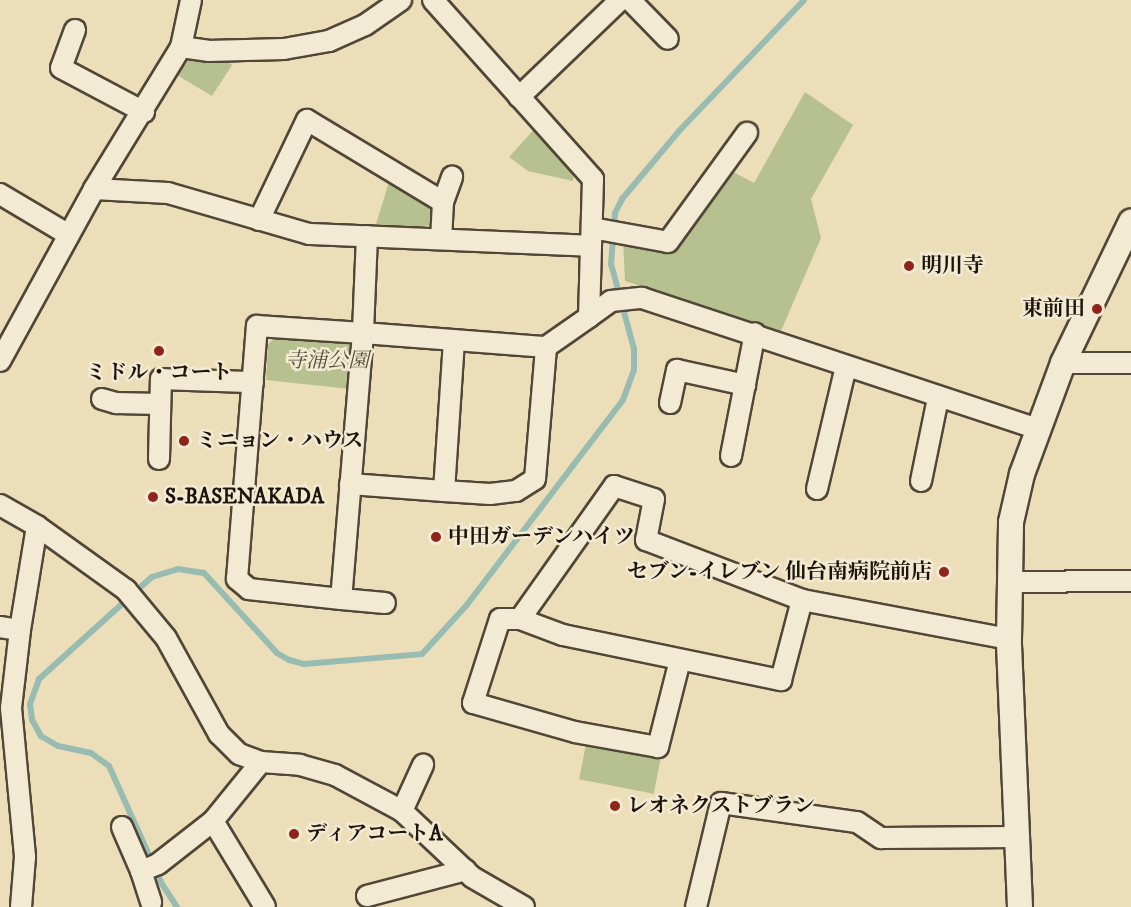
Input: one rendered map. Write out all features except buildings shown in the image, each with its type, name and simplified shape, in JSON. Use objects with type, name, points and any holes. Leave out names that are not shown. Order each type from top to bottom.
[{"type":"street","points":[[0,361],[94,189],[144,112],[182,40],[190,0]]},
{"type":"street","points":[[182,40],[208,51],[284,49],[329,41],[370,21],[401,0]]},
{"type":"street","points":[[433,0],[595,185],[602,234],[589,317]]},
{"type":"street","points":[[519,97],[620,0]]},
{"type":"street","points":[[630,0],[668,39]]},
{"type":"street","points":[[75,30],[61,68],[144,112]]},
{"type":"street","points":[[259,220],[307,120],[443,202]]},
{"type":"street","points":[[94,189],[168,193],[309,234],[441,238],[602,234],[668,242],[747,133]]},
{"type":"street","points":[[441,238],[443,202],[452,177]]},
{"type":"street","points":[[0,194],[69,235]]},
{"type":"street","points":[[1020,907],[1009,639],[1011,522],[1037,429],[1063,363],[1127,234]]},
{"type":"street","points":[[341,599],[363,333],[367,236]]},
{"type":"street","points":[[385,603],[249,589],[237,579],[257,326],[546,347],[620,299],[642,298],[755,333],[938,398],[1037,429]]},
{"type":"street","points":[[731,456],[755,333]]},
{"type":"street","points":[[444,490],[454,340]]},
{"type":"street","points":[[350,484],[490,494],[516,491],[535,479],[546,347]]},
{"type":"street","points":[[1063,363],[1131,363]]},
{"type":"street","points":[[817,489],[846,366]]},
{"type":"street","points":[[670,403],[677,370],[745,385]]},
{"type":"street","points":[[159,459],[161,379],[253,382]]},
{"type":"street","points":[[921,481],[938,398]]},
{"type":"street","points":[[102,399],[116,403],[160,404]]},
{"type":"street","points":[[519,619],[614,486],[654,499],[646,540],[802,600],[1009,639]]},
{"type":"street","points":[[0,505],[37,526],[131,597],[166,638],[219,734],[239,754],[261,762],[300,765],[335,775],[402,811],[466,870],[524,907]]},
{"type":"street","points":[[21,907],[25,857],[11,708],[20,630],[37,526]]},
{"type":"street","points":[[1010,582],[1131,581]]},
{"type":"street","points":[[680,660],[658,747],[575,732],[473,703],[500,619],[519,619],[563,635],[782,680],[802,600]]},
{"type":"street","points":[[0,627],[20,630]]},
{"type":"street","points":[[149,868],[213,821],[261,762]]},
{"type":"street","points":[[402,811],[423,765]]},
{"type":"street","points":[[696,907],[721,803],[857,822],[880,838],[1017,837]]},
{"type":"street","points":[[213,821],[265,907]]},
{"type":"street","points":[[122,827],[149,868],[152,902]]},
{"type":"street","points":[[367,896],[466,870]]},
{"type":"green space","points":[[192,56],[221,57],[232,65],[212,96],[177,75]]},
{"type":"green space","points":[[805,92],[853,125],[811,199],[821,238],[781,331],[625,281],[623,240],[673,247],[728,169],[754,183]]},
{"type":"green space","points":[[538,125],[575,164],[573,181],[528,171],[509,157]]},
{"type":"green space","points":[[389,182],[426,200],[435,211],[432,225],[389,229],[376,224]]},
{"type":"green space","name":"寺浦公園","points":[[276,335],[343,337],[353,350],[350,389],[266,380],[268,345]]},
{"type":"green space","points":[[586,744],[661,759],[654,794],[579,779]]},
{"type":"waterway","points":[[177,907],[162,884],[109,766],[91,753],[58,746],[41,736],[32,720],[30,704],[39,679],[152,577],[178,569],[204,573],[277,653],[289,660],[304,664],[422,654],[466,606],[623,400],[634,370],[634,349],[611,264],[615,213],[622,199],[679,131],[804,0]]},
{"type":"place","name":"明川寺","points":[[909,266]]},
{"type":"place","name":"東前田","points":[[1097,309]]},
{"type":"place","name":"ミドル・コート","points":[[159,351]]},
{"type":"place","name":"ミニョン・ハウス","points":[[184,441]]},
{"type":"place","name":"S-BASENAKADA","points":[[153,497]]},
{"type":"place","name":"中田ガーデンハイツ","points":[[436,537]]},
{"type":"place","name":"セブン-イレブン 仙台南病院前店","points":[[944,572]]},
{"type":"place","name":"レオネクストブラン","points":[[615,806]]},
{"type":"place","name":"ディアコートA","points":[[294,834]]}]
